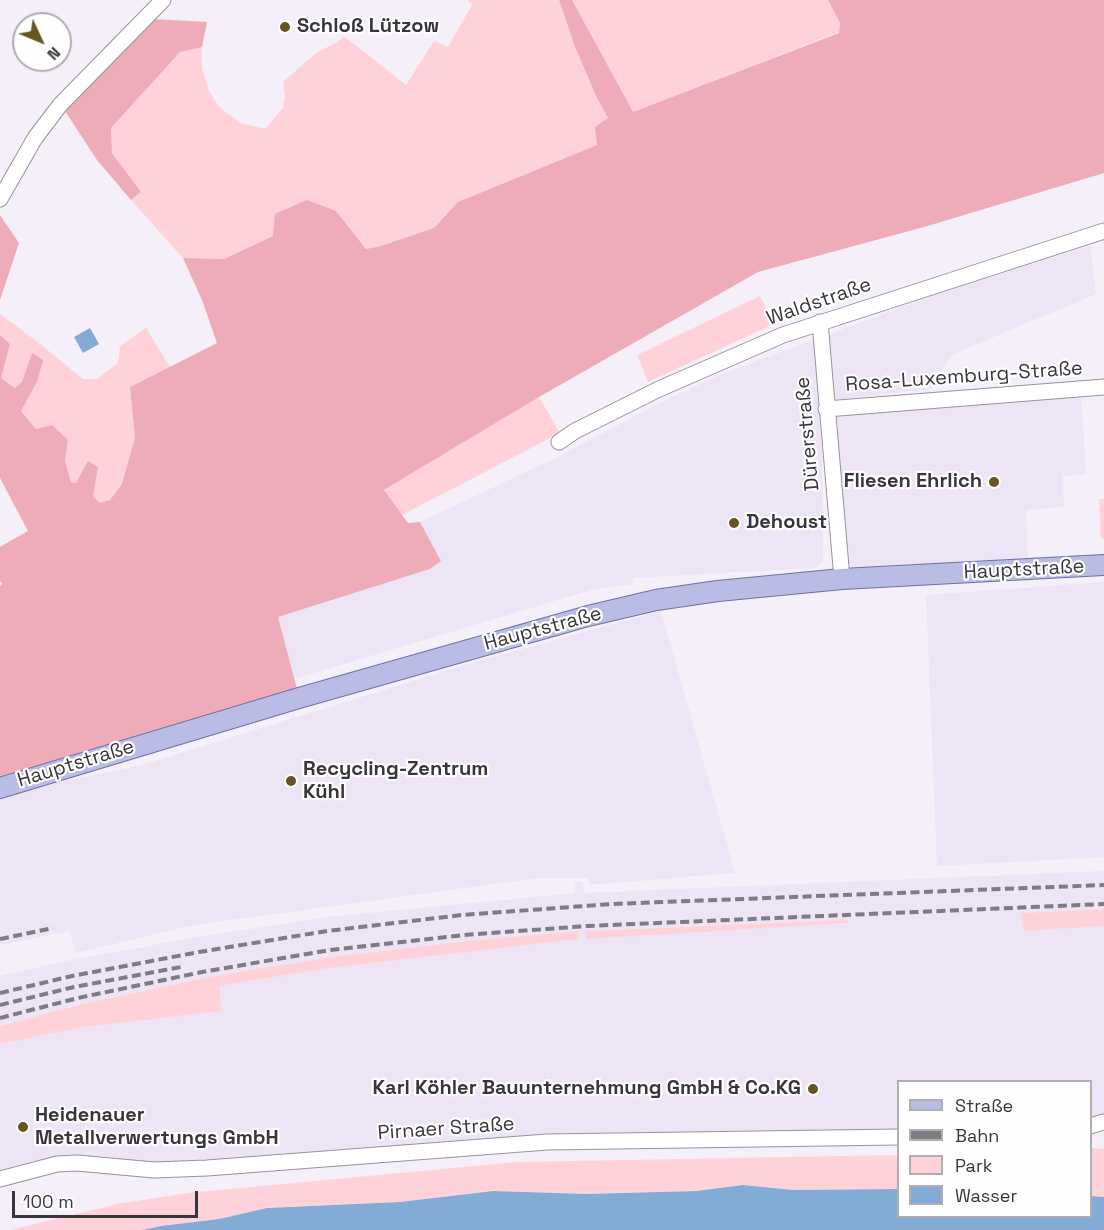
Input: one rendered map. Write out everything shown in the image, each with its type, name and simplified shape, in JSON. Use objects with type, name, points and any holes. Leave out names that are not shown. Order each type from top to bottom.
[{"type":"main road","name":"Hauptstraße","points":[[0,788],[266,708],[588,616],[656,600],[842,579],[1104,566]]},
{"type":"street","points":[[0,199],[35,138],[60,105],[163,0]]},
{"type":"street","name":"Waldstraße","points":[[559,442],[575,431],[659,389],[783,334],[1104,231]]},
{"type":"street","name":"Dürerstraße","points":[[820,322],[842,579]]},
{"type":"street","name":"Rosa-Luxemburg-Straße","points":[[826,409],[1104,387]]},
{"type":"street","name":"Pirnaer Straße","points":[[0,1179],[57,1164],[77,1163],[154,1170],[547,1143],[897,1137]]},
{"type":"shaded area","points":[[559,0],[572,0],[633,112],[839,33],[840,23],[828,0],[1104,0],[1104,173],[924,227],[758,272],[539,397],[384,490],[408,523],[420,522],[441,561],[430,569],[278,617],[297,689],[0,781],[0,586],[2,584],[0,581],[0,547],[28,531],[0,478],[0,335],[10,344],[1,378],[15,388],[22,382],[32,353],[43,360],[37,382],[21,411],[36,429],[52,425],[68,440],[65,461],[71,482],[76,483],[88,461],[98,467],[93,496],[100,503],[110,500],[122,484],[135,438],[130,387],[217,343],[202,300],[183,258],[224,259],[273,236],[275,214],[307,200],[336,211],[366,249],[381,246],[434,228],[458,202],[597,145],[595,127],[608,118],[575,47]]},
{"type":"shaded area","points":[[152,19],[207,22],[202,47],[180,52],[111,128],[112,153],[141,192],[131,200],[97,160],[63,108]]},
{"type":"shaded area","points":[[0,215],[19,243],[0,300]]},
{"type":"shaded area","points":[[1090,246],[1096,294],[951,355],[931,389],[821,401],[823,561],[814,568],[633,578],[633,584],[591,590],[294,679],[278,617],[430,569],[441,560],[420,522],[562,455],[658,404],[722,374],[937,294]]},
{"type":"shaded area","points":[[1081,394],[1086,474],[1063,476],[1064,507],[1026,510],[1028,562],[863,573],[852,567],[846,558],[834,414]]},
{"type":"shaded area","points":[[1104,582],[1104,857],[937,866],[926,595]]},
{"type":"shaded area","points":[[661,611],[735,873],[590,885],[588,878],[537,878],[194,925],[75,953],[70,931],[0,945],[0,794],[139,766],[475,662]]},
{"type":"shaded area","points":[[1104,871],[1104,909],[1022,913],[1025,931],[1104,926],[1104,1116],[1092,1119],[1092,1080],[897,1080],[897,1129],[538,1135],[176,1163],[53,1157],[0,1171],[0,1044],[85,1027],[221,1011],[220,986],[329,968],[579,939],[578,931],[331,957],[219,975],[83,1004],[0,1026],[0,976],[71,960],[198,937],[327,917],[575,893],[575,882],[583,882],[584,893]],"holes":[[[847,920],[847,923],[587,938],[586,931]]]},
{"type":"green space","points":[[467,0],[559,0],[575,47],[608,118],[597,145],[458,202],[434,228],[366,249],[336,211],[273,236],[224,259],[183,258],[131,200],[141,192],[112,153],[111,128],[180,51],[202,47],[202,68],[209,91],[220,108],[241,123],[265,129],[283,108],[285,95],[283,82],[316,53],[344,36],[406,85],[434,41],[448,47],[472,5]]},
{"type":"green space","points":[[572,0],[828,0],[840,23],[839,32],[632,113]]},
{"type":"green space","points":[[760,296],[774,324],[648,382],[637,355]]},
{"type":"green space","points":[[0,314],[83,379],[97,379],[118,363],[120,346],[146,328],[170,367],[130,387],[135,438],[122,484],[110,500],[100,503],[76,483],[71,482],[65,461],[68,440],[36,429],[21,411],[37,382],[32,353],[22,382],[16,388],[1,378],[10,344],[0,335]]},
{"type":"green space","points":[[539,397],[560,433],[402,515],[383,491]]},
{"type":"green space","points":[[1099,499],[1104,499],[1104,539],[1101,539]]},
{"type":"green space","points":[[1104,909],[1104,926],[1025,931],[1021,913]]},
{"type":"green space","points":[[848,920],[847,923],[586,939],[586,931]]},
{"type":"green space","points":[[578,931],[579,939],[329,968],[220,986],[221,1011],[85,1027],[0,1044],[0,1026],[83,1004],[219,975],[331,957]]},
{"type":"green space","points":[[1092,1148],[1104,1149],[1104,1197],[1092,1196]]},
{"type":"green space","points":[[897,1155],[897,1189],[793,1190],[743,1185],[696,1191],[587,1194],[493,1191],[400,1202],[267,1208],[219,1219],[142,1230],[10,1230],[117,1204],[188,1193],[517,1162]]},
{"type":"water","points":[[90,328],[99,344],[83,353],[74,337]]},
{"type":"water","points":[[743,1185],[793,1190],[897,1189],[897,1218],[1092,1218],[1092,1196],[1104,1197],[1104,1230],[142,1230],[219,1219],[267,1208],[400,1202],[493,1191],[587,1194],[696,1191]]},
{"type":"railway","points":[[0,993],[72,976],[199,952],[327,931],[462,915],[612,904],[1104,885]]},
{"type":"railway","points":[[0,1018],[78,998],[202,972],[330,950],[464,935],[587,926],[1104,904]]},
{"type":"railway","points":[[0,939],[53,928]]},
{"type":"railway","points":[[0,1005],[74,987],[181,967]]},
{"type":"place","name":"Schloß Lützow","points":[[285,27]]},
{"type":"place","name":"Fliesen Ehrlich","points":[[994,482]]},
{"type":"place","name":"Dehoust","points":[[734,523]]},
{"type":"place","name":"Recycling-Zentrum Kühl","points":[[291,781]]},
{"type":"place","name":"Karl Köhler Bauunternehmung GmbH & Co.KG","points":[[813,1089]]},
{"type":"place","name":"Heidenauer Metallverwertungs GmbH","points":[[23,1127]]}]
